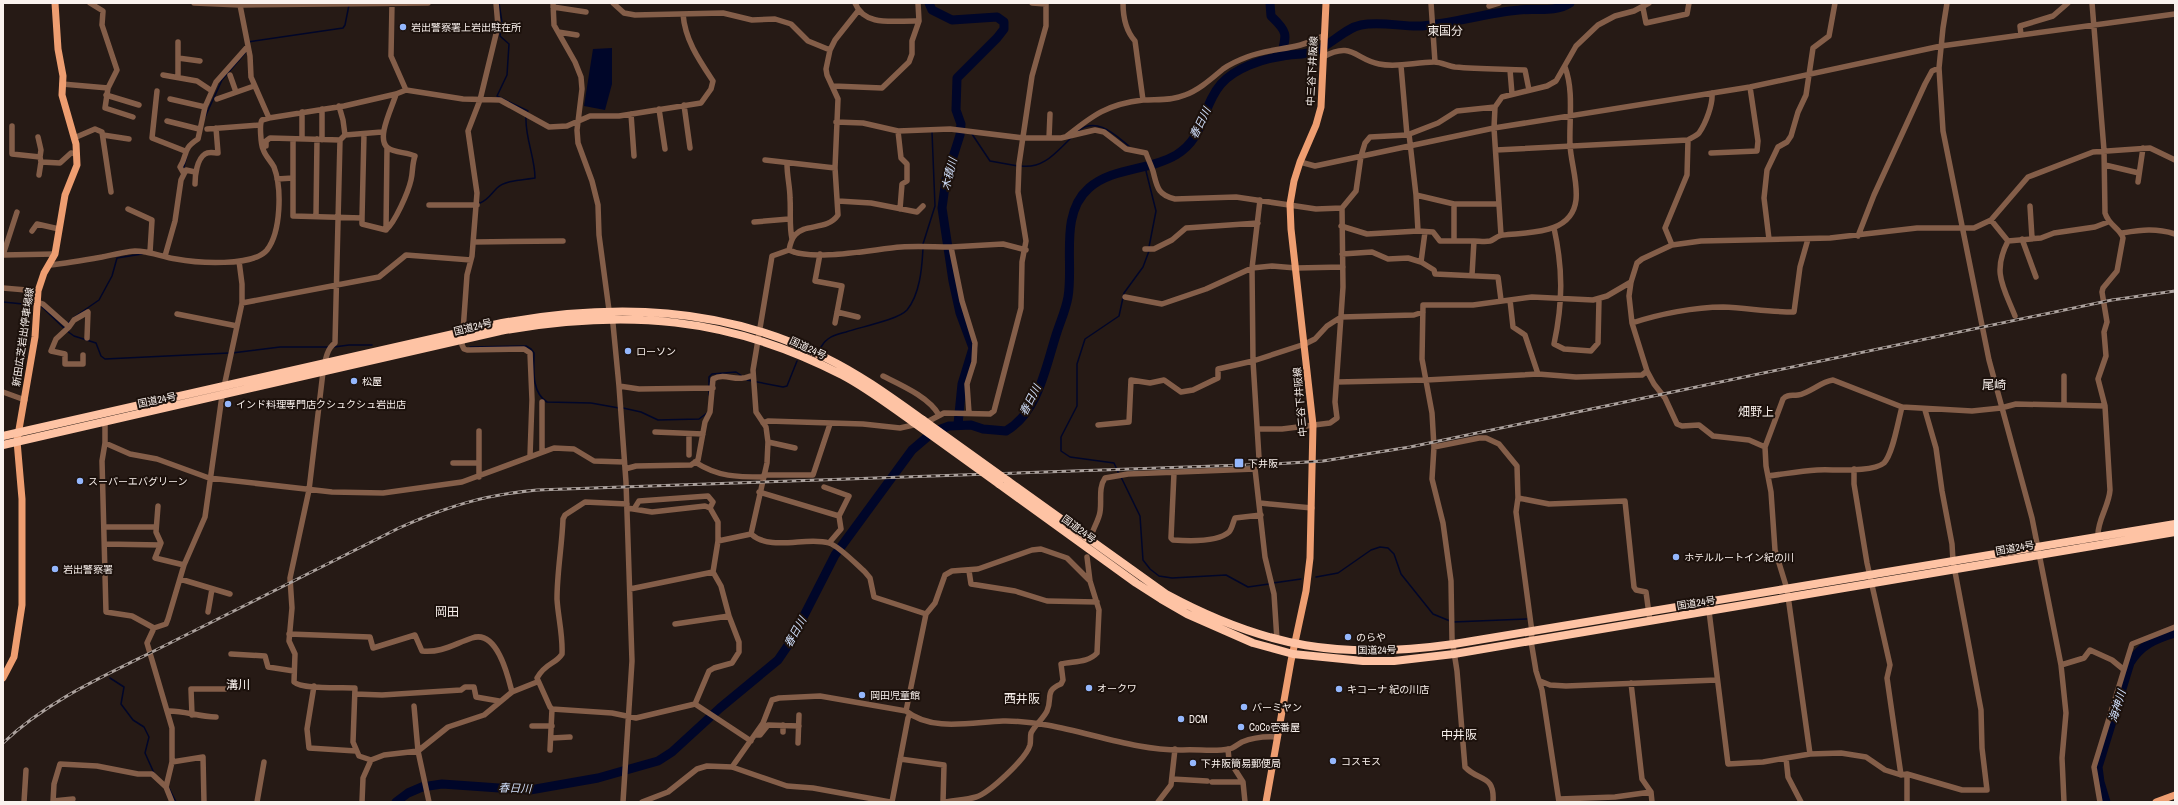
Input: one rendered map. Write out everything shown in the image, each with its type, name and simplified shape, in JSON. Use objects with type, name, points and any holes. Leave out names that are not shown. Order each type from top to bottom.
[{"type":"highway","name":"国道24号","points":[[3,445],[222,396],[324,368],[462,336],[610,314],[689,324],[792,342],[840,365],[878,388],[1166,594],[1230,625],[1277,640],[1296,644],[1354,652],[1389,652],[1532,632],[1787,588],[1871,579]]},
{"type":"highway","name":"国道24号","points":[[760,336],[843,376],[913,422],[1136,583],[1187,614],[1253,643],[1293,654],[1363,661],[1394,661],[1454,654],[1788,598],[1871,579],[2039,550],[2175,532]]},
{"type":"highway","name":"国道24号","points":[[3,436],[223,386],[324,368]]},
{"type":"highway","name":"国道24号","points":[[2039,550],[2098,536],[2175,524]]},
{"type":"main road","name":"新田広芝岩出停車場線","points":[[3,678],[14,658],[23,589],[22,499],[17,442],[20,432],[35,337],[38,290],[44,273],[55,254],[65,195],[77,165],[77,154],[74,138],[63,104],[55,3]]},
{"type":"main road","name":"中三谷下井阪線","points":[[1266,802],[1309,575],[1312,508],[1313,425],[1290,204],[1300,162],[1316,126],[1321,107],[1323,38],[1326,3]]},
{"type":"main road","points":[[2156,802],[2175,795]]},
{"type":"street","points":[[90,3],[103,11],[102,25],[117,70],[108,88],[105,108],[133,117]]},
{"type":"street","points":[[194,3],[240,5],[428,3]]},
{"type":"street","points":[[496,3],[498,26],[480,100],[468,131],[476,182],[477,205],[474,242],[467,275],[462,336],[464,349],[467,350],[524,349],[530,353],[532,400],[530,456]]},
{"type":"street","points":[[613,3],[624,13],[635,15],[723,13],[752,20],[775,18],[792,24],[808,41],[830,50]]},
{"type":"street","points":[[855,3],[858,12],[868,19],[878,21],[919,21]]},
{"type":"street","points":[[833,86],[882,88],[909,62],[912,54],[913,36],[919,21],[918,3]]},
{"type":"street","points":[[763,423],[768,421],[870,425],[900,428],[927,422],[939,415],[949,412],[990,414],[994,411],[998,402],[1021,308],[1022,262],[1026,250],[1018,192],[1019,166],[1032,76],[1046,26],[1046,3],[1032,3]]},
{"type":"street","points":[[1123,3],[1123,12],[1129,35],[1135,41],[1143,100]]},
{"type":"street","points":[[1431,3],[1434,29],[1435,62]]},
{"type":"street","points":[[1489,6],[1499,3]]},
{"type":"street","points":[[1501,235],[1494,128],[1495,107],[1502,97],[1548,86],[1556,81],[1576,46],[1598,25],[1615,16],[1643,8],[1649,3]]},
{"type":"street","points":[[1643,8],[1646,23],[1688,14],[1689,3]]},
{"type":"street","points":[[1769,239],[1764,198],[1767,170],[1778,147],[1787,142],[1791,136],[1798,112],[1806,95],[1813,48],[1830,36],[1835,3]]},
{"type":"street","points":[[1947,3],[1939,68],[1943,131],[1962,229],[2001,408],[2039,550],[2061,665],[2066,713],[2062,758],[2064,802]]},
{"type":"street","points":[[2021,35],[2020,26],[2053,16],[2068,3]]},
{"type":"street","points":[[2092,3],[2105,165],[2105,213],[2108,222],[2122,233],[2123,238],[2117,271],[2103,288],[2102,292],[2107,322],[2104,332],[2106,356],[2098,379],[2105,406],[2110,490],[2109,500],[2098,530],[2098,536]]},
{"type":"street","points":[[392,4],[391,56],[406,90]]},
{"type":"street","points":[[240,5],[248,46],[251,77],[268,118]]},
{"type":"street","points":[[586,12],[553,5],[554,25],[575,62],[580,77],[582,89],[580,119],[577,130],[578,143],[596,193],[599,235],[619,386],[627,506],[632,661],[623,802]]},
{"type":"street","points":[[789,250],[795,234],[828,224],[835,220],[838,215],[835,168],[838,99],[827,75],[826,69],[830,50],[844,28],[858,12]]},
{"type":"street","points":[[50,265],[134,251],[150,252],[175,259],[207,262],[239,261],[257,258],[267,250],[276,231],[279,213],[277,179],[274,167],[262,148],[260,125],[262,120],[268,118],[339,106],[396,94],[406,90],[480,100],[500,100],[550,127],[567,126],[580,119],[600,115],[630,114],[701,103],[713,84],[688,38],[683,14]]},
{"type":"street","points":[[1300,162],[1315,166],[1494,128],[1571,114],[1750,87],[1941,46],[2175,14]]},
{"type":"street","points":[[558,32],[577,35]]},
{"type":"street","points":[[1066,136],[1096,114],[1107,108],[1143,100],[1171,99],[1185,95],[1213,78],[1231,64],[1249,56],[1307,45],[1323,38]]},
{"type":"street","points":[[178,42],[178,77]]},
{"type":"street","points":[[184,174],[180,167],[184,160],[185,151],[189,145],[198,139],[205,107],[216,82],[248,46]]},
{"type":"street","points":[[1323,57],[1332,52],[1341,50],[1356,52],[1376,63],[1401,66],[1435,62],[1454,66],[1524,70],[1529,90]]},
{"type":"street","points":[[178,58],[200,61]]},
{"type":"street","points":[[1401,66],[1416,196],[1418,231]]},
{"type":"street","points":[[1341,226],[1367,234],[1418,231],[1433,232],[1440,241],[1474,242],[1491,241],[1501,235],[1544,232],[1554,228],[1568,217],[1576,201],[1570,145],[1571,114],[1565,66]]},
{"type":"street","points":[[1858,236],[1874,195],[1925,84],[1932,71],[1939,68]]},
{"type":"street","points":[[1510,70],[1512,94]]},
{"type":"street","points":[[163,75],[197,81],[212,91]]},
{"type":"street","points":[[230,75],[236,92]]},
{"type":"street","points":[[62,84],[108,88]]},
{"type":"street","points":[[217,99],[254,86]]},
{"type":"street","points":[[1711,153],[1757,151],[1758,141],[1750,87]]},
{"type":"street","points":[[157,92],[152,138],[185,151]]},
{"type":"street","points":[[1496,150],[1688,140],[1698,134],[1713,98],[1712,92]]},
{"type":"street","points":[[386,230],[387,148],[382,132],[396,94]]},
{"type":"street","points":[[106,95],[139,104]]},
{"type":"street","points":[[170,99],[205,107]]},
{"type":"street","points":[[684,105],[690,148]]},
{"type":"street","points":[[339,106],[345,135]]},
{"type":"street","points":[[1259,429],[1282,429],[1330,423],[1337,418],[1335,402],[1343,267],[1341,226],[1342,208],[1356,191],[1361,156],[1370,137],[1408,134],[1438,123],[1457,111],[1495,107]]},
{"type":"street","points":[[316,216],[319,140],[322,109]]},
{"type":"street","points":[[660,109],[665,149]]},
{"type":"street","points":[[302,112],[302,140]]},
{"type":"street","points":[[630,114],[634,156]]},
{"type":"street","points":[[1049,138],[1050,114]]},
{"type":"street","points":[[167,121],[199,129]]},
{"type":"street","points":[[836,122],[863,123],[898,131],[938,129],[1023,138],[1049,138],[1076,135],[1095,130],[1104,132],[1126,149],[1146,152],[1153,171],[1155,183],[1160,193],[1166,197],[1175,199],[1236,197],[1316,209],[1342,208]]},
{"type":"street","points":[[207,129],[260,125]]},
{"type":"street","points":[[12,126],[12,154],[60,163],[71,153],[77,154]]},
{"type":"street","points":[[195,184],[195,172],[204,155],[207,152],[218,153],[216,128]]},
{"type":"street","points":[[74,138],[94,129],[103,134],[129,139]]},
{"type":"street","points":[[898,131],[901,158],[907,164],[907,181],[902,184],[900,208]]},
{"type":"street","points":[[382,132],[345,135],[340,140],[335,343],[330,347],[324,368],[309,490],[290,578],[292,608],[289,641],[295,654],[294,682],[298,685],[356,688],[353,742],[359,756],[370,760],[384,755],[418,751],[448,727],[484,715],[499,701],[512,692],[537,682],[542,669],[559,658],[562,654],[557,600],[557,568],[561,559],[565,515],[585,502],[627,506],[634,509],[652,512],[705,506],[710,508],[718,522],[718,541],[713,572],[721,586],[729,616],[739,642],[739,652],[732,663],[709,671],[695,704]]},
{"type":"street","points":[[103,134],[111,192]]},
{"type":"street","points":[[364,134],[362,224],[386,230]]},
{"type":"street","points":[[38,137],[41,150],[39,175]]},
{"type":"street","points":[[266,154],[266,140],[270,138],[293,140],[340,140]]},
{"type":"street","points":[[293,140],[293,216],[362,218]]},
{"type":"street","points":[[1672,245],[1664,228],[1687,175],[1688,140]]},
{"type":"street","points":[[386,230],[395,216],[410,182],[412,163],[415,156],[387,148]]},
{"type":"street","points":[[2138,182],[2143,148]]},
{"type":"street","points":[[1765,447],[1762,444],[1750,440],[1713,436],[1698,426],[1677,424],[1665,398],[1654,384],[1647,370],[1632,322],[1629,296],[1631,282],[1637,263],[1672,245],[1701,241],[1808,239],[1858,236],[1917,228],[1974,228],[1991,220],[2028,177],[2093,152],[2143,148],[2161,152],[2175,160]]},
{"type":"street","points":[[766,160],[787,164],[835,168]]},
{"type":"street","points":[[787,164],[787,182],[790,197],[789,219],[793,240]]},
{"type":"street","points":[[2105,165],[2139,173]]},
{"type":"street","points":[[165,256],[172,236],[181,180],[186,170],[195,172]]},
{"type":"street","points":[[277,179],[293,178]]},
{"type":"street","points":[[1416,196],[1454,204],[1499,204]]},
{"type":"street","points":[[1259,458],[1259,429],[1253,361],[1252,268],[1260,200]]},
{"type":"street","points":[[838,201],[871,203],[917,212],[923,206]]},
{"type":"street","points":[[1454,204],[1454,241]]},
{"type":"street","points":[[429,205],[477,205]]},
{"type":"street","points":[[2030,206],[2032,238]]},
{"type":"street","points":[[128,209],[152,220],[150,252]]},
{"type":"street","points":[[16,212],[3,255],[55,254]]},
{"type":"street","points":[[754,222],[789,219]]},
{"type":"street","points":[[1991,220],[2008,241]]},
{"type":"street","points":[[1145,250],[1154,248],[1172,240],[1186,228],[1258,222]]},
{"type":"street","points":[[2008,241],[2041,238],[2054,233],[2095,226],[2108,222]]},
{"type":"street","points":[[32,231],[37,224],[59,228]]},
{"type":"street","points":[[1554,228],[1559,251],[1561,297],[1560,315],[1554,344],[1564,349],[1590,352],[1598,343],[1599,299]]},
{"type":"street","points":[[2122,233],[2156,229],[2165,230],[2175,234]]},
{"type":"street","points":[[1421,262],[1425,232]]},
{"type":"street","points":[[1632,322],[1668,313],[1722,307],[1765,312],[1794,312],[1800,267],[1808,239]]},
{"type":"street","points":[[2022,239],[2036,277]]},
{"type":"street","points":[[474,242],[563,241]]},
{"type":"street","points":[[2008,241],[1999,261],[1999,272],[2015,316]]},
{"type":"street","points":[[1472,275],[1474,242]]},
{"type":"street","points":[[749,378],[760,336],[772,256],[789,250],[794,252],[820,254],[923,247],[1003,244],[1026,250]]},
{"type":"street","points":[[950,247],[962,301],[975,344],[974,362],[967,384],[969,413]]},
{"type":"street","points":[[1342,254],[1372,252],[1388,259],[1408,258],[1421,262],[1434,270],[1435,274],[1498,276],[1501,300]]},
{"type":"street","points":[[820,254],[815,281],[842,286],[835,324]]},
{"type":"street","points":[[242,304],[379,277],[406,255],[471,260]]},
{"type":"street","points":[[172,802],[166,784],[172,762],[172,728],[159,678],[148,651],[147,642],[154,628],[166,624],[184,565],[205,517],[209,478],[223,386],[242,304],[242,284],[239,261]]},
{"type":"street","points":[[1125,297],[1162,304],[1206,289],[1252,268],[1272,266],[1296,268],[1343,267]]},
{"type":"street","points":[[1493,802],[1493,787],[1489,781],[1466,767],[1454,654],[1451,581],[1443,523],[1432,480],[1434,446],[1432,413],[1422,359],[1423,305],[1473,305],[1532,297],[1561,297],[1592,300],[1607,296],[1631,282]]},
{"type":"street","points":[[3,288],[38,290]]},
{"type":"street","points":[[1510,300],[1513,327],[1525,335],[1538,374]]},
{"type":"street","points":[[37,302],[43,304],[69,327]]},
{"type":"street","points":[[83,355],[83,364],[65,364],[65,354],[51,351],[56,339],[74,320],[88,312],[87,338]]},
{"type":"street","points":[[837,312],[858,317]]},
{"type":"street","points":[[1098,425],[1129,422],[1131,380],[1150,383],[1164,380],[1181,392],[1193,390],[1218,378],[1218,369],[1253,361],[1305,344],[1315,339],[1327,326],[1341,317],[1414,315],[1423,312]]},
{"type":"street","points":[[177,314],[237,326]]},
{"type":"street","points":[[1337,382],[1426,380],[1538,374],[1576,378],[1642,375],[1647,370]]},
{"type":"street","points":[[625,469],[636,466],[691,465],[698,460],[705,422],[710,412],[710,388],[713,379],[718,376],[749,378],[756,386],[756,412],[763,423],[768,442],[764,476],[759,492],[751,534]]},
{"type":"street","points":[[883,376],[911,391],[935,408],[939,415]]},
{"type":"street","points":[[2064,376],[2064,404]]},
{"type":"street","points":[[1810,754],[1787,588],[1775,550],[1771,492],[1765,447],[1783,399],[1788,395],[1799,395],[1824,382],[1833,380],[1902,407],[1925,410],[1972,411],[2001,408],[2016,404],[2105,406]]},
{"type":"street","points":[[619,386],[639,389],[673,390],[710,388]]},
{"type":"street","points":[[3,392],[24,400]]},
{"type":"street","points":[[542,402],[542,452]]},
{"type":"street","points":[[1768,476],[1816,470],[1854,469],[1883,463],[1889,455],[1902,407]]},
{"type":"street","points":[[1709,611],[1728,764],[1810,754],[1840,753],[1866,757],[1885,770],[1962,790],[1987,790],[1982,748],[1981,710],[1954,565],[1952,544],[1936,448],[1925,410]]},
{"type":"street","points":[[105,422],[105,443],[102,461],[105,527],[106,612],[132,616],[154,628]]},
{"type":"street","points":[[695,462],[711,472],[736,477],[813,474],[830,424]]},
{"type":"street","points":[[479,431],[479,477]]},
{"type":"street","points":[[655,432],[703,434]]},
{"type":"street","points":[[688,455],[689,434]]},
{"type":"street","points":[[1434,446],[1478,438],[1486,438],[1499,444],[1517,466],[1518,498],[1516,512],[1532,632],[1531,641],[1536,670],[1540,681],[1559,800],[1615,797],[1651,792]]},
{"type":"street","points":[[768,442],[795,448]]},
{"type":"street","points":[[105,443],[130,454],[156,460],[209,478],[309,490],[383,493],[432,487],[479,477],[554,448],[574,449],[594,460],[624,462]]},
{"type":"street","points":[[452,463],[479,463]]},
{"type":"street","points":[[1093,531],[1100,513],[1101,488],[1105,478],[1128,474],[1255,469],[1265,557],[1272,583],[1277,640]]},
{"type":"street","points":[[1854,469],[1854,484],[1871,579],[1890,665],[1887,678],[1908,802]]},
{"type":"street","points":[[1174,473],[1171,538],[1173,540],[1197,541],[1225,535],[1230,532],[1235,518],[1261,515]]},
{"type":"street","points":[[824,486],[849,496],[839,516],[841,529],[831,544]]},
{"type":"street","points":[[759,492],[839,516]]},
{"type":"street","points":[[634,509],[639,501],[708,496],[713,502],[710,508]]},
{"type":"street","points":[[1518,498],[1549,504],[1625,501],[1634,587],[1636,590],[1646,592],[1650,621]]},
{"type":"street","points":[[1260,503],[1312,508]]},
{"type":"street","points":[[158,506],[156,528],[160,545],[155,558],[184,565]]},
{"type":"street","points":[[105,527],[156,528]]},
{"type":"street","points":[[718,541],[751,534]]},
{"type":"street","points":[[751,534],[756,538],[775,543],[831,544],[870,578],[874,597],[926,614]]},
{"type":"street","points":[[105,544],[160,545]]},
{"type":"street","points":[[642,802],[668,792],[697,769],[707,766],[732,767],[787,786],[813,788],[891,802],[926,614],[935,603],[946,576],[952,571],[969,571],[998,563],[1026,551],[1041,549],[1067,558],[1090,581]]},
{"type":"street","points":[[900,759],[944,765],[944,802],[977,800],[1000,782],[1030,746],[1032,733],[1049,706],[1050,692],[1054,687],[1061,684],[1063,680],[1061,664],[1084,661],[1093,658],[1096,653],[1099,619],[1097,602],[1090,581],[1087,557]]},
{"type":"street","points":[[969,571],[972,584],[1015,591],[1047,601],[1097,602]]},
{"type":"street","points":[[630,589],[713,572]]},
{"type":"street","points":[[180,579],[230,594]]},
{"type":"street","points":[[208,612],[212,589]]},
{"type":"street","points":[[675,624],[729,616]]},
{"type":"street","points":[[2100,802],[2094,767],[2123,669],[2132,644],[2175,627]]},
{"type":"street","points":[[289,634],[370,637],[373,648],[415,635],[422,652],[444,650],[474,637],[488,640],[503,659],[512,692]]},
{"type":"street","points":[[2061,665],[2084,658],[2090,650],[2112,660],[2123,669]]},
{"type":"street","points":[[231,654],[265,656],[268,667],[294,671]]},
{"type":"street","points":[[1540,681],[1550,685],[1566,686],[1631,682],[1717,680]]},
{"type":"street","points":[[537,682],[552,709],[552,738],[550,750]]},
{"type":"street","points":[[1631,682],[1642,779],[1651,792],[1652,802]]},
{"type":"street","points":[[314,686],[307,729],[309,748],[356,751]]},
{"type":"street","points":[[355,694],[382,695],[461,690],[465,687],[474,687],[476,697],[499,701]]},
{"type":"street","points":[[192,715],[191,689],[227,689]]},
{"type":"street","points":[[732,767],[763,723],[772,700],[779,698],[820,696],[908,713],[943,724],[1004,721],[1038,724],[1154,748],[1228,749],[1251,738],[1278,737]]},
{"type":"street","points":[[552,709],[612,713],[636,718],[695,704]]},
{"type":"street","points":[[695,704],[751,741]]},
{"type":"street","points":[[414,706],[418,751],[429,800]]},
{"type":"street","points":[[167,711],[178,711],[192,715],[216,717]]},
{"type":"street","points":[[798,743],[799,715]]},
{"type":"street","points":[[755,735],[760,735],[768,724],[799,726]]},
{"type":"street","points":[[783,725],[783,732]]},
{"type":"street","points":[[532,726],[552,726]]},
{"type":"street","points":[[552,738],[570,737]]},
{"type":"street","points":[[1161,801],[1171,786],[1175,749]]},
{"type":"street","points":[[1228,749],[1229,760],[1243,782],[1245,802]]},
{"type":"street","points":[[172,762],[203,758],[204,802]]},
{"type":"street","points":[[1786,758],[1788,777],[1801,802]]},
{"type":"street","points":[[362,802],[363,778],[370,760]]},
{"type":"street","points":[[257,802],[264,762]]},
{"type":"street","points":[[73,799],[53,801],[54,784],[60,764],[96,766],[138,774],[152,774],[166,784]]},
{"type":"street","points":[[24,802],[26,770]]},
{"type":"street","points":[[1172,779],[1243,782]]},
{"type":"water","points":[[612,48],[612,84],[605,110],[584,106],[593,49]]},
{"type":"waterway","points":[[499,3],[502,22],[500,36],[509,44],[507,75],[497,96],[528,111],[527,113]]},
{"type":"waterway","name":"木積川","points":[[929,3],[932,10],[952,20],[997,17],[1004,22],[1004,29],[997,38],[957,78],[956,110],[961,124],[960,135],[946,179],[942,208],[953,281],[960,313],[973,348],[962,384],[958,424]]},
{"type":"waterway","points":[[1270,3],[1271,16],[1281,26],[1285,34],[1281,56]]},
{"type":"waterway","name":"春日川","points":[[396,802],[408,793],[422,787],[442,784],[530,790],[598,778],[658,761],[672,752],[720,708],[778,660],[791,641],[835,555],[912,450],[933,432],[949,426],[971,425],[983,429],[1006,431],[1017,423],[1034,400],[1045,373],[1068,297],[1071,225],[1074,211],[1080,199],[1089,188],[1109,176],[1154,164],[1176,155],[1186,148],[1198,131],[1215,93],[1221,84],[1234,73],[1249,65],[1266,59],[1315,51],[1327,45],[1349,29],[1361,25],[1384,24],[1422,26],[1446,23],[1507,11],[1552,9],[1570,3]]},
{"type":"waterway","points":[[248,42],[343,28],[349,5]]},
{"type":"waterway","points":[[205,117],[222,80],[246,52]]},
{"type":"waterway","points":[[480,203],[487,199],[500,185],[535,178],[535,170],[527,132],[526,117]]},
{"type":"waterway","points":[[1078,131],[1092,125],[1099,126],[1112,132],[1129,146]]},
{"type":"waterway","points":[[923,244],[935,206],[932,132]]},
{"type":"waterway","points":[[972,134],[990,161],[1018,166]]},
{"type":"waterway","points":[[1021,166],[1036,165],[1043,162],[1055,154],[1071,138]]},
{"type":"waterway","points":[[183,170],[187,156]]},
{"type":"waterway","points":[[1145,167],[1156,211],[1149,247]]},
{"type":"waterway","points":[[821,347],[834,335],[896,317],[907,310],[918,289],[923,248]]},
{"type":"waterway","points":[[1119,474],[1114,463],[1070,457],[1061,451],[1061,437],[1077,406],[1077,364],[1085,339],[1119,316],[1124,293],[1143,267],[1149,251]]},
{"type":"waterway","points":[[73,318],[99,300],[112,276],[117,258],[142,254]]},
{"type":"waterway","points":[[3,302],[33,305]]},
{"type":"waterway","points":[[42,307],[64,328]]},
{"type":"waterway","points":[[64,328],[70,321]]},
{"type":"waterway","points":[[67,331],[74,336],[96,343],[101,356],[105,359],[229,353]]},
{"type":"waterway","points":[[334,347],[349,345],[372,345]]},
{"type":"waterway","points":[[470,347],[526,346],[534,353],[534,380],[538,392],[547,402],[591,403],[619,408]]},
{"type":"waterway","points":[[232,353],[280,347],[328,347]]},
{"type":"waterway","points":[[747,380],[783,387],[787,386],[797,361]]},
{"type":"waterway","points":[[709,395],[709,377],[712,374],[736,372],[742,376]]},
{"type":"waterway","points":[[623,408],[641,412],[658,420],[699,419],[707,413]]},
{"type":"waterway","points":[[1121,477],[1140,516],[1143,560],[1150,569],[1159,576],[1172,578],[1226,575],[1248,587],[1269,584]]},
{"type":"waterway","points":[[1316,577],[1338,573],[1371,550],[1380,547],[1388,548],[1394,554],[1401,574],[1433,614],[1450,621]]},
{"type":"waterway","points":[[1273,583],[1301,579]]},
{"type":"waterway","points":[[1453,622],[1527,619]]},
{"type":"waterway","name":"海神川","points":[[2106,802],[2100,782],[2098,767],[2130,663],[2144,647],[2161,638],[2175,633]]},
{"type":"waterway","points":[[110,678],[124,687],[121,704],[133,720],[144,727],[149,737],[145,753],[154,773]]},
{"type":"waterway","points":[[169,788],[176,802]]},
{"type":"railway","points":[[3,743],[40,713],[80,688],[399,528],[434,513],[483,498],[537,490],[1323,461],[1410,447],[2112,300],[2175,291]]},
{"type":"place","name":"岩出警察署上岩出駐在所","points":[[403,27]]},
{"type":"place","name":"ローソン","points":[[628,351]]},
{"type":"place","name":"松屋","points":[[354,381]]},
{"type":"place","name":"インド料理専門店クシュクシュ岩出店","points":[[228,404]]},
{"type":"place","name":"下井阪","points":[[1239,463]]},
{"type":"place","name":"スーパーエバグリーン","points":[[80,481]]},
{"type":"place","name":"ホテルルートイン紀の川","points":[[1676,557]]},
{"type":"place","name":"岩出警察署","points":[[55,569]]},
{"type":"place","name":"のらや","points":[[1348,637]]},
{"type":"place","name":"オークワ","points":[[1089,688]]},
{"type":"place","name":"キコーナ 紀の川店","points":[[1339,689]]},
{"type":"place","name":"岡田児童館","points":[[862,695]]},
{"type":"place","name":"バーミヤン","points":[[1244,707]]},
{"type":"place","name":"DCM","points":[[1181,719]]},
{"type":"place","name":"CoCo壱番屋","points":[[1241,727]]},
{"type":"place","name":"コスモス","points":[[1333,761]]},
{"type":"place","name":"下井阪簡易郵便局","points":[[1193,763]]},
{"type":"district","name":"東国分","points":[[1445,31]]},
{"type":"district","name":"尾崎","points":[[1994,385]]},
{"type":"district","name":"畑野上","points":[[1756,412]]},
{"type":"district","name":"岡田","points":[[447,612]]},
{"type":"district","name":"溝川","points":[[238,685]]},
{"type":"district","name":"西井阪","points":[[1022,699]]},
{"type":"district","name":"中井阪","points":[[1459,735]]}]
